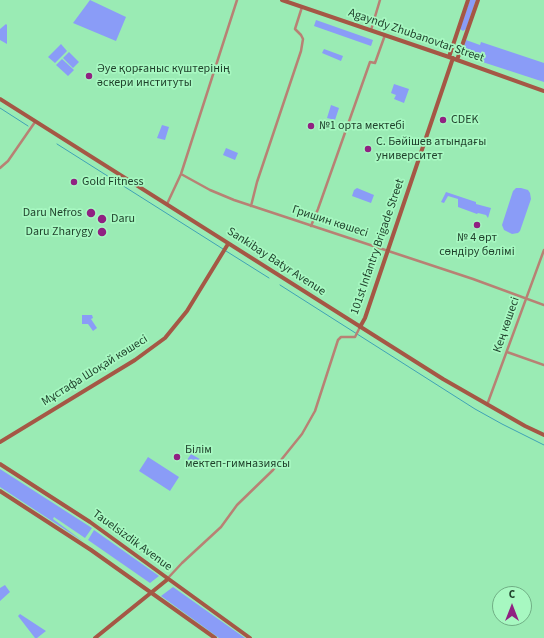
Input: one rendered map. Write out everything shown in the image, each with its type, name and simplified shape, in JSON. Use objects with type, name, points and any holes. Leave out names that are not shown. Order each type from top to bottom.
[{"type":"street","points":[[167,204],[181,174],[237,0]]},
{"type":"street","name":"Agayndy Zhubanovtar Street","points":[[282,0],[453,58],[544,91]]},
{"type":"street","points":[[370,30],[380,0]]},
{"type":"street","name":"101st Infantry Brigade Street","points":[[453,58],[468,0]]},
{"type":"street","name":"101st Infantry Brigade Street","points":[[359,329],[366,316],[453,58],[478,0]]},
{"type":"street","points":[[251,206],[257,182],[301,51],[303,39],[295,29],[302,7]]},
{"type":"street","points":[[311,226],[370,62],[375,63],[385,36]]},
{"type":"street","name":"Sankibay Batyr Avenue","points":[[0,98],[35,122],[167,204],[359,329],[488,405],[544,435]]},
{"type":"street","points":[[0,168],[8,161],[35,122]]},
{"type":"street","name":"Гришин көшесі","points":[[181,174],[210,190],[251,206],[473,279],[544,305]]},
{"type":"street","name":"Мұстафа Шоқай көшесі","points":[[0,442],[135,360],[165,338],[187,311],[228,244]]},
{"type":"street","name":"Кең көшесі","points":[[488,405],[544,250]]},
{"type":"street","points":[[540,263],[544,264]]},
{"type":"street","points":[[95,638],[168,579],[182,563],[221,527],[237,505],[273,470],[302,434],[315,411],[338,340],[341,337],[351,338],[356,335],[359,329]]},
{"type":"street","points":[[507,352],[544,365]]},
{"type":"street","name":"Tauelsizdik Avenue","points":[[0,464],[90,522],[250,638]]},
{"type":"street","points":[[0,491],[91,550],[215,638]]},
{"type":"shaded area","points":[[90,0],[126,17],[116,41],[73,23]]},
{"type":"shaded area","points":[[470,0],[476,0],[466,29],[463,31],[460,29]]},
{"type":"shaded area","points":[[316,20],[373,40],[371,46],[314,26]]},
{"type":"shaded area","points":[[6,24],[7,44],[0,40],[0,29]]},
{"type":"shaded area","points":[[466,40],[480,45],[481,42],[544,63],[544,82],[461,55]]},
{"type":"shaded area","points":[[61,44],[67,51],[55,63],[48,57]]},
{"type":"shaded area","points":[[324,49],[343,56],[341,61],[322,53]]},
{"type":"shaded area","points":[[69,52],[79,62],[73,68],[63,58]]},
{"type":"shaded area","points":[[62,59],[74,70],[68,76],[56,65]]},
{"type":"shaded area","points":[[394,84],[409,89],[404,103],[394,99],[396,95],[391,93]]},
{"type":"shaded area","points":[[331,105],[339,108],[335,120],[327,118]]},
{"type":"shaded area","points":[[162,125],[169,127],[165,140],[157,138]]},
{"type":"shaded area","points":[[226,148],[238,153],[235,160],[223,155]]},
{"type":"shaded area","points":[[357,188],[374,195],[371,203],[352,196],[354,190]]},
{"type":"shaded area","points":[[516,188],[528,190],[531,199],[520,231],[512,234],[504,230],[502,225],[513,191]]},
{"type":"shaded area","points":[[446,192],[476,202],[476,204],[491,208],[488,218],[486,215],[477,214],[458,207],[458,199],[448,196],[444,203],[441,202]]},
{"type":"shaded area","points":[[82,315],[92,315],[93,318],[91,319],[97,328],[93,331],[88,324],[82,324]]},
{"type":"shaded area","points":[[191,454],[205,462],[202,469],[187,460]]},
{"type":"shaded area","points":[[148,457],[179,477],[170,491],[139,471]]},
{"type":"shaded area","points":[[0,469],[92,528],[85,538],[54,517],[53,519],[84,542],[0,487]]},
{"type":"shaded area","points":[[94,530],[159,576],[150,583],[88,540]]},
{"type":"shaded area","points":[[5,585],[10,592],[0,601],[0,588]]},
{"type":"shaded area","points":[[173,587],[245,638],[219,638],[161,596]]},
{"type":"shaded area","points":[[20,614],[46,631],[35,638],[18,616]]},
{"type":"waterway","points":[[0,108],[28,126]]},
{"type":"waterway","points":[[57,144],[223,249]]},
{"type":"waterway","points":[[226,251],[269,278]]},
{"type":"waterway","points":[[280,285],[475,409],[544,445]]},
{"type":"place","name":"Әуе қорғаныс күштерінің әскери институты","points":[[89,76]]},
{"type":"place","name":"CDEK","points":[[443,120]]},
{"type":"place","name":"№1 орта мектебі","points":[[311,126]]},
{"type":"place","name":"С. Бәйішев атындағы университет","points":[[368,149]]},
{"type":"place","name":"Gold Fitness","points":[[74,182]]},
{"type":"place","name":"Daru Nefros","points":[[91,213]]},
{"type":"place","name":"Daru","points":[[102,219]]},
{"type":"place","name":"№ 4 өрт сөндіру бөлімі","points":[[477,225]]},
{"type":"place","name":"Daru Zharygy","points":[[102,232]]},
{"type":"place","name":"Білім мектеп-гимназиясы","points":[[177,457]]}]
